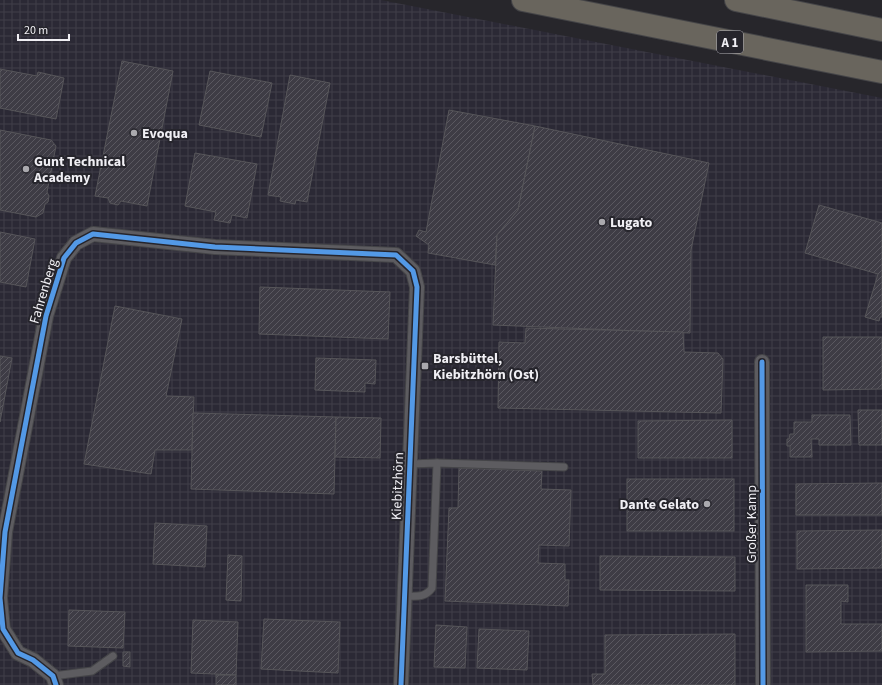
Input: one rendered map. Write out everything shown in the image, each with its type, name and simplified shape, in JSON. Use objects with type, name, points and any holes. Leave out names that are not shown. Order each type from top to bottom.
[{"type":"highway","name":"A 1","points":[[523,0],[882,72]]},
{"type":"highway","points":[[736,0],[882,30]]},
{"type":"street","name":"Fahrenberg","points":[[54,680],[33,660],[18,653],[3,629],[0,598],[5,532],[46,316],[64,258],[76,243],[93,234],[215,247],[396,255],[413,271],[416,287]]},
{"type":"street","name":"Kiebitzhörn","points":[[401,685],[416,287]]},
{"type":"street","name":"Großer Kamp","points":[[762,362],[763,685]]},
{"type":"lane","points":[[405,596],[422,596],[428,594],[432,588],[436,463]]},
{"type":"lane","points":[[410,464],[436,463],[564,467]]},
{"type":"lane","points":[[54,680],[92,671],[113,656]]},
{"type":"shaded area","points":[[0,0],[381,0],[882,98],[882,685],[0,685]]},
{"type":"building","name":"Evoqua","points":[[122,61],[173,71],[147,206],[121,201],[118,205],[110,203],[108,198],[95,196]]},
{"type":"building","points":[[0,69],[37,76],[38,72],[64,78],[56,119],[0,108]]},
{"type":"building","points":[[210,71],[272,83],[261,137],[199,125]]},
{"type":"building","points":[[290,75],[330,83],[307,202],[296,200],[295,204],[280,201],[281,197],[268,195]]},
{"type":"building","points":[[449,110],[535,126],[518,210],[497,235],[495,265],[428,253],[429,245],[416,236],[419,230],[426,232]]},
{"type":"building","name":"Lugato","points":[[535,126],[709,163],[691,250],[690,333],[493,325],[497,235],[518,210]]},
{"type":"building","name":"Gunt Technical Academy","points":[[0,130],[51,140],[56,146],[47,192],[49,196],[48,202],[45,204],[43,213],[36,217],[0,210]]},
{"type":"building","points":[[195,153],[257,164],[247,218],[232,215],[230,223],[214,220],[216,212],[185,206]]},
{"type":"building","points":[[819,205],[882,223],[882,317],[880,317],[879,321],[865,317],[878,274],[805,253]]},
{"type":"building","points":[[0,232],[35,239],[26,287],[0,282]]},
{"type":"building","points":[[260,287],[390,292],[388,339],[259,334]]},
{"type":"building","points":[[115,306],[182,319],[166,396],[194,397],[192,450],[155,450],[151,474],[84,464]]},
{"type":"building","points":[[526,328],[683,332],[684,352],[718,353],[723,359],[721,413],[498,408],[499,342],[525,343]]},
{"type":"building","points":[[823,337],[882,337],[882,389],[823,390]]},
{"type":"building","points":[[0,356],[12,358],[0,422]]},
{"type":"building","points":[[316,358],[376,360],[375,384],[365,383],[365,392],[315,390]]},
{"type":"building","points":[[858,410],[882,410],[882,445],[859,445]]},
{"type":"building","points":[[193,413],[336,417],[334,494],[191,489]]},
{"type":"building","points":[[812,415],[850,415],[851,445],[819,445],[819,439],[811,439],[812,457],[790,457],[790,446],[787,446],[787,439],[789,439],[790,434],[794,434],[794,422],[812,422]]},
{"type":"building","points":[[336,417],[381,418],[380,458],[335,457]]},
{"type":"building","points":[[732,420],[732,458],[638,458],[638,421]]},
{"type":"building","points":[[459,468],[542,471],[541,489],[571,490],[569,546],[539,545],[538,563],[565,564],[565,580],[569,580],[568,606],[445,601],[449,508],[458,508]]},
{"type":"building","points":[[627,479],[734,479],[734,531],[627,531]]},
{"type":"building","points":[[882,483],[882,515],[796,515],[796,484]]},
{"type":"building","points":[[155,523],[207,526],[205,567],[153,564]]},
{"type":"building","points":[[882,530],[882,568],[797,569],[797,531]]},
{"type":"building","points":[[228,555],[242,556],[241,601],[226,600]]},
{"type":"building","points":[[600,556],[735,557],[735,591],[600,590]]},
{"type":"building","points":[[806,585],[848,585],[848,602],[841,601],[841,624],[882,624],[882,651],[806,652]]},
{"type":"building","points":[[69,610],[125,612],[123,648],[68,646]]},
{"type":"building","points":[[264,619],[340,622],[338,673],[261,669]]},
{"type":"building","points":[[193,620],[238,622],[236,675],[191,673]]},
{"type":"building","points":[[436,625],[467,627],[465,668],[434,667]]},
{"type":"building","points":[[479,629],[529,631],[527,670],[477,668]]},
{"type":"building","points":[[735,634],[735,685],[593,685],[592,674],[605,674],[605,635]]},
{"type":"building","points":[[123,652],[130,652],[130,667],[123,666]]},
{"type":"building","points":[[216,675],[236,675],[236,685],[216,685]]},
{"type":"cycle path","points":[[56,685],[53,676],[33,660],[18,653],[3,629],[0,598],[5,532],[46,316],[64,258],[76,243],[93,234],[215,247],[396,255],[413,271],[417,287],[401,685]]},
{"type":"cycle path","points":[[762,362],[763,685]]},
{"type":"place","name":"Evoqua","points":[[134,133]]},
{"type":"place","name":"Gunt Technical Academy","points":[[26,169]]},
{"type":"place","name":"Lugato","points":[[602,222]]},
{"type":"place","name":"Barsbüttel, Kiebitzhörn (Ost)","points":[[425,366]]},
{"type":"place","name":"Dante Gelato","points":[[707,504]]}]
